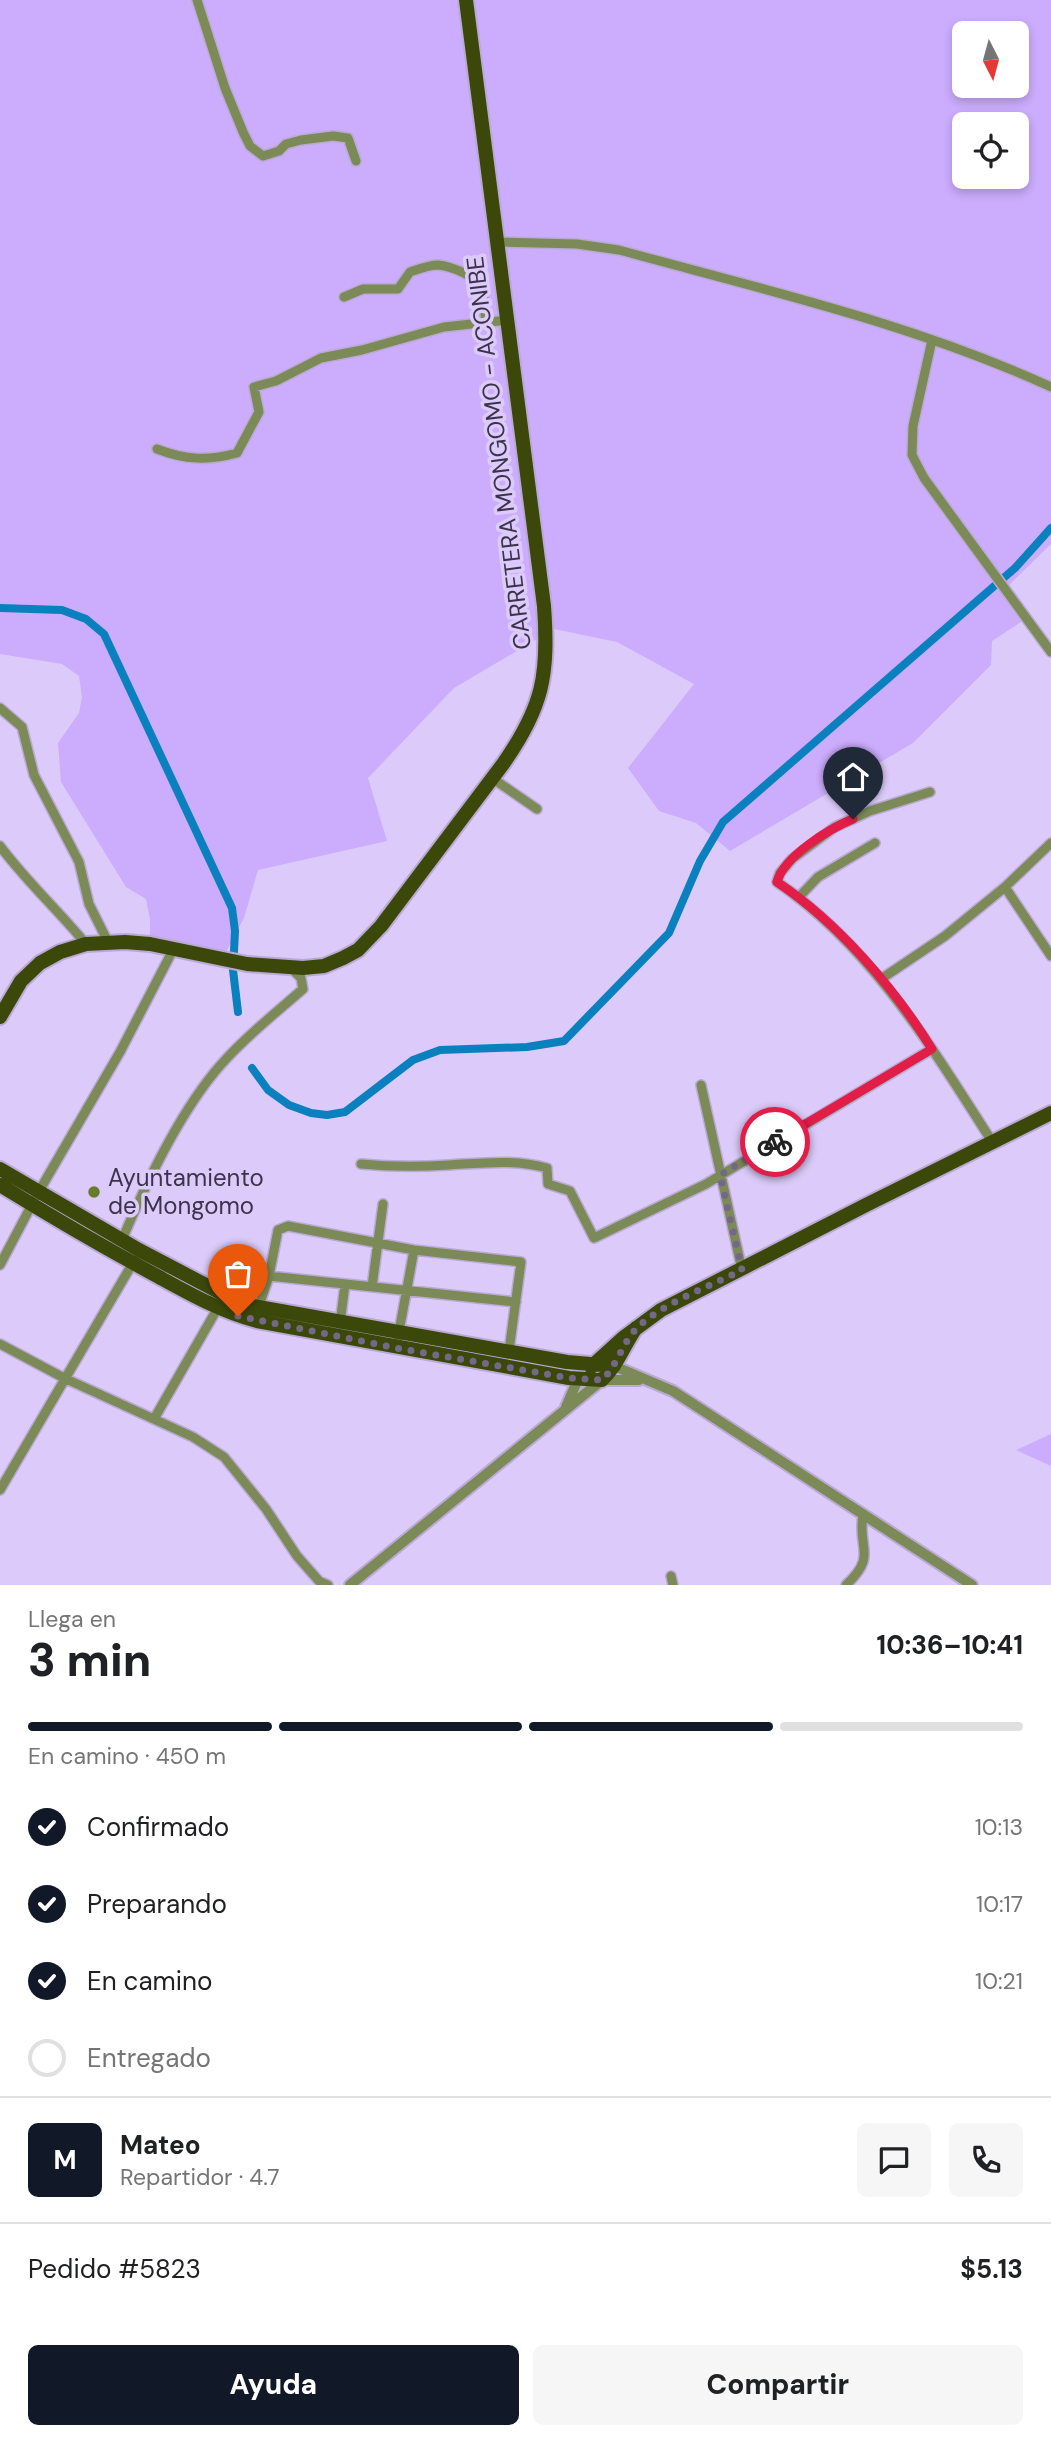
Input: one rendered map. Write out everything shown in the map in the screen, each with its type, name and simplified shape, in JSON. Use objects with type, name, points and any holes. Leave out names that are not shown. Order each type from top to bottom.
[{"type":"main road","name":"CARRETERA MONGOMO - ACONIBE","points":[[0,1017],[21,981],[40,963],[60,952],[86,944],[150,944],[220,960],[290,967],[324,966],[344,958],[367,941],[381,926],[522,737],[534,711],[542,687],[547,648],[536,536],[466,0]]},
{"type":"main road","points":[[578,1379],[636,1328],[661,1310],[1051,1112]]},
{"type":"main road","points":[[0,1169],[34,1198],[136,1256],[221,1302],[258,1315],[339,1330],[396,1348],[578,1379],[602,1380],[614,1366],[636,1328]]},
{"type":"main road","points":[[0,1185],[34,1198],[122,1240],[136,1256]]},
{"type":"main road","points":[[339,1330],[400,1332],[567,1362],[614,1366]]},
{"type":"street","points":[[197,0],[225,88],[250,146],[263,156],[279,151],[286,144],[333,136],[348,138],[356,161]]},
{"type":"street","points":[[498,242],[577,244],[620,250],[891,325],[1051,387]]},
{"type":"street","points":[[344,297],[363,289],[398,289],[410,272],[435,265],[443,266],[478,282],[482,288],[486,322]]},
{"type":"street","points":[[157,449],[201,460],[237,453],[258,412],[254,387],[276,381],[321,358],[362,350],[444,327],[508,320]]},
{"type":"street","points":[[932,340],[912,426],[912,455],[924,478],[1051,652]]},
{"type":"street","points":[[0,709],[22,727],[34,775],[79,862],[89,904],[108,942]]},
{"type":"street","points":[[492,778],[537,810]]},
{"type":"street","points":[[930,792],[870,811],[835,827],[792,859],[780,873],[777,882],[799,897],[831,926],[881,979],[932,1049],[993,1143]]},
{"type":"street","points":[[799,897],[818,877],[875,843]]},
{"type":"street","points":[[881,979],[945,936],[1005,887],[1051,843]]},
{"type":"street","points":[[0,846],[86,944]]},
{"type":"street","points":[[1005,887],[1051,956]]},
{"type":"street","points":[[0,1265],[34,1198],[120,1052],[173,950]]},
{"type":"street","points":[[122,1240],[140,1197],[197,1096],[226,1058],[303,989],[300,978],[290,967]]},
{"type":"street","points":[[361,1164],[395,1167],[488,1161],[533,1164],[547,1168],[548,1184],[570,1191],[594,1238],[720,1175],[932,1049]]},
{"type":"street","points":[[701,1085],[742,1270]]},
{"type":"street","points":[[372,1287],[383,1204]]},
{"type":"street","points":[[258,1315],[278,1230],[288,1226],[414,1250],[521,1262],[509,1351]]},
{"type":"street","points":[[396,1348],[414,1250]]},
{"type":"street","points":[[0,1490],[136,1256]]},
{"type":"street","points":[[269,1276],[516,1302]]},
{"type":"street","points":[[339,1330],[345,1284]]},
{"type":"street","points":[[154,1419],[221,1302]]},
{"type":"street","points":[[0,1344],[64,1378],[193,1437],[224,1457],[266,1509],[297,1556],[319,1581],[328,1585]]},
{"type":"street","points":[[614,1366],[673,1391],[972,1585]]},
{"type":"street","points":[[563,1412],[578,1379]]},
{"type":"street","points":[[350,1585],[602,1380],[645,1380]]},
{"type":"street","points":[[846,1585],[859,1572],[865,1556],[861,1529],[863,1515]]},
{"type":"shaded area","points":[[0,0],[1051,0],[1051,544],[1009,585],[1030,616],[992,641],[991,665],[913,743],[730,851],[696,823],[659,811],[628,768],[694,684],[617,642],[554,629],[454,688],[368,778],[387,841],[258,870],[244,918],[224,956],[150,943],[150,919],[146,899],[126,887],[61,782],[58,743],[79,713],[82,697],[79,676],[62,664],[0,654]]},
{"type":"shaded area","points":[[1051,1434],[1051,1466],[1016,1450]]},
{"type":"waterway","points":[[252,1068],[268,1090],[289,1105],[311,1113],[327,1115],[345,1112],[413,1060],[440,1050],[527,1047],[564,1041],[669,933],[700,861],[723,822],[1015,568],[1051,528]]},
{"type":"waterway","points":[[0,608],[62,610],[86,619],[104,634],[232,908],[235,931],[233,970],[238,1012]]},
{"type":"way so far","points":[[238,1316],[396,1348],[569,1378],[602,1380],[614,1366],[636,1328],[661,1310],[742,1270],[720,1175],[775,1142]]},
{"type":"place","name":"Ayuntamiento de Mongomo","points":[[94,1192]]},
{"type":"route","points":[[775,1142],[932,1049],[881,979],[831,926],[799,897],[777,882],[780,873],[792,859],[835,827],[853,819]]}]
